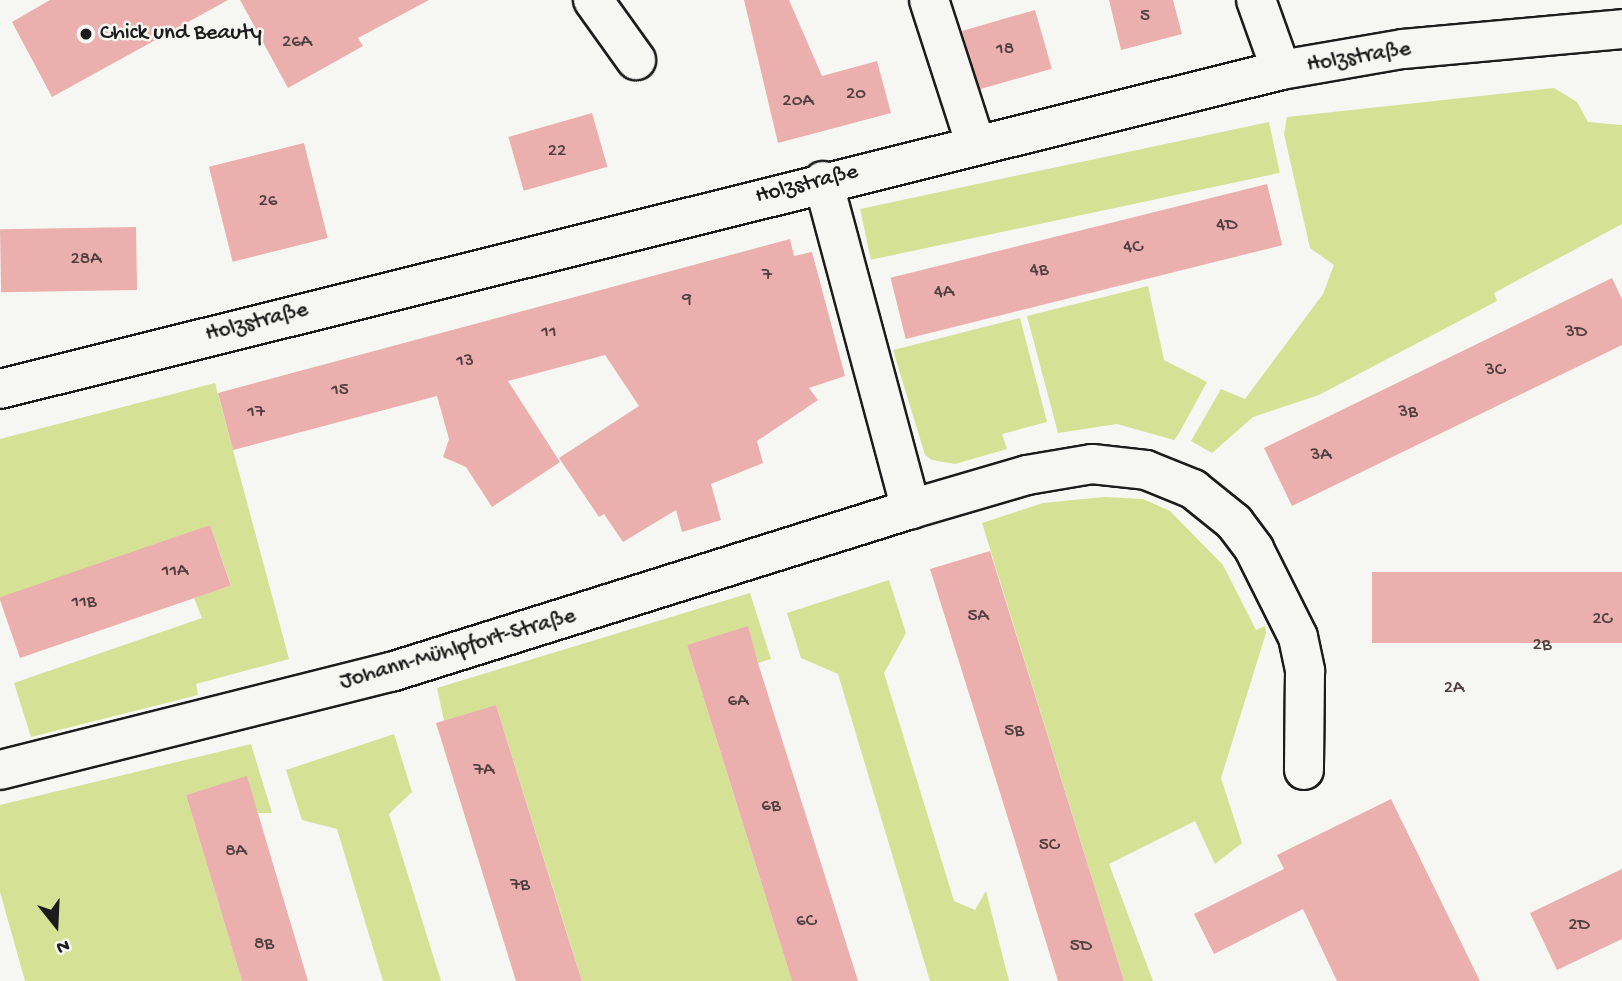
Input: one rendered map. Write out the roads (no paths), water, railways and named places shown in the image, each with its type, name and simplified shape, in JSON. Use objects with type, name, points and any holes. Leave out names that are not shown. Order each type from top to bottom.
[{"type":"street","points":[[593,0],[636,60]]},
{"type":"street","points":[[929,0],[975,142]]},
{"type":"street","points":[[1256,0],[1281,70]]},
{"type":"street","name":"Holzstraße","points":[[0,389],[975,142],[1281,70],[1403,49],[1622,29]]},
{"type":"street","points":[[823,181],[911,509]]},
{"type":"street","name":"Johann-Mühlpfort-Straße","points":[[0,770],[391,672],[911,509],[1027,475],[1092,464],[1146,470],[1193,489],[1234,522],[1254,549],[1298,636],[1305,671],[1304,770]]},
{"type":"place","name":"Chick und Beauty","points":[[86,34]]}]
